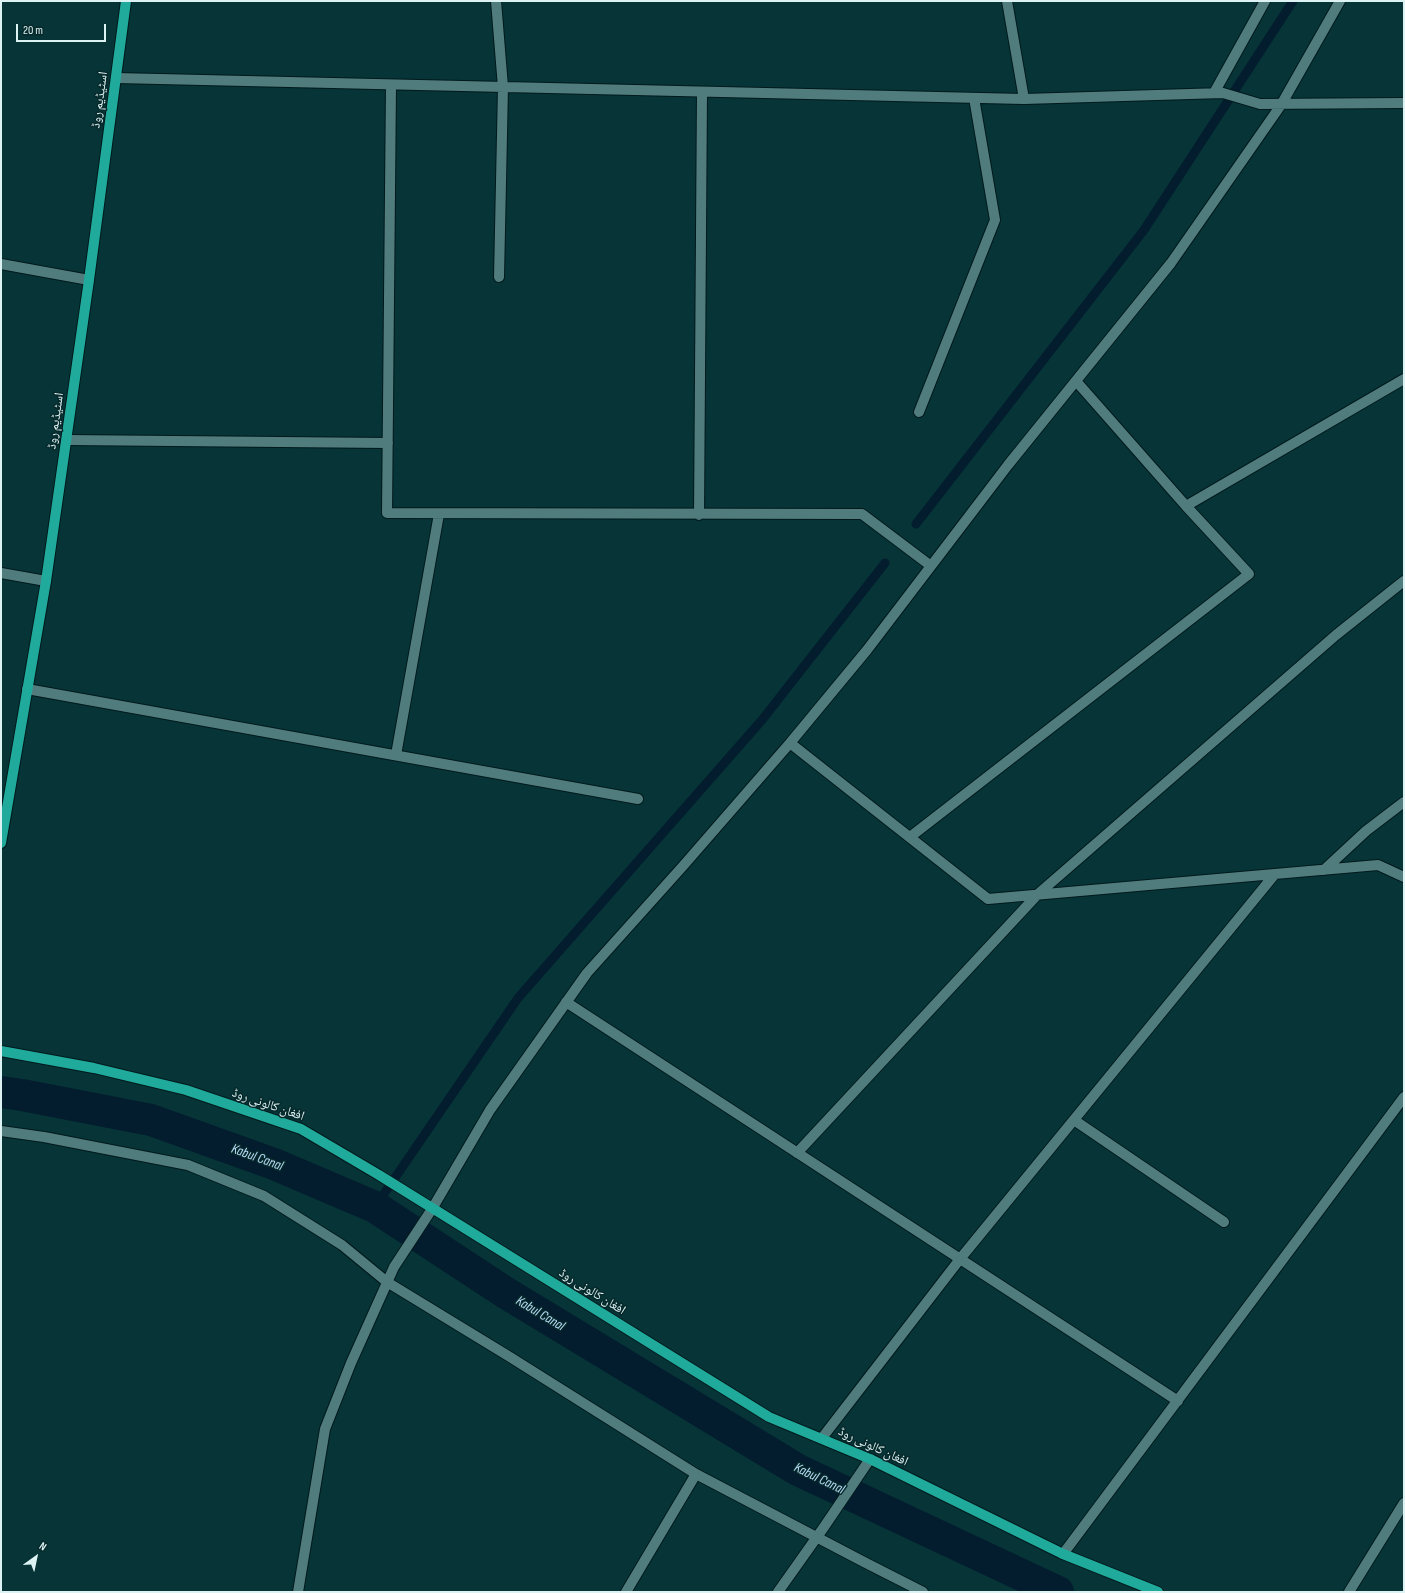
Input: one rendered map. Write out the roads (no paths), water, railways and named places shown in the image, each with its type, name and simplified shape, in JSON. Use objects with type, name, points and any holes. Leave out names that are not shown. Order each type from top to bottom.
[{"type":"main road","name":"اسٹیڈیم روڈ","points":[[1,843],[46,581],[67,440],[126,1]]},
{"type":"main road","name":"افغان کالونی روڈ","points":[[1,1050],[94,1068],[186,1090],[301,1129],[379,1175],[769,1417],[822,1438],[868,1463],[1063,1554],[1158,1592]]},
{"type":"street","points":[[496,1],[503,87],[498,277]]},
{"type":"street","points":[[1007,1],[1024,99]]},
{"type":"street","points":[[1218,93],[1265,1]]},
{"type":"street","points":[[298,1592],[325,1429],[351,1363],[394,1267],[422,1225],[429,1206],[490,1110],[587,973],[790,743],[867,650],[1008,465],[1171,263],[1281,105],[1340,1]]},
{"type":"street","points":[[116,78],[1024,99],[1218,93],[1260,104],[1404,103]]},
{"type":"street","points":[[391,85],[387,513],[700,515],[862,514],[931,566]]},
{"type":"street","points":[[700,515],[702,92]]},
{"type":"street","points":[[919,412],[995,220],[974,98]]},
{"type":"street","points":[[1,264],[89,280]]},
{"type":"street","points":[[1186,506],[1404,379]]},
{"type":"street","points":[[910,837],[1249,574],[1186,506],[1076,381]]},
{"type":"street","points":[[67,440],[388,443]]},
{"type":"street","points":[[396,755],[439,514]]},
{"type":"street","points":[[1,573],[46,581]]},
{"type":"street","points":[[797,1153],[1038,894],[1336,635],[1404,581]]},
{"type":"street","points":[[27,689],[638,799]]},
{"type":"street","points":[[790,743],[988,899],[1378,865],[1404,877]]},
{"type":"street","points":[[1324,870],[1366,831],[1404,802]]},
{"type":"street","points":[[822,1438],[960,1259],[1275,874]]},
{"type":"street","points":[[566,1002],[1178,1401]]},
{"type":"street","points":[[1063,1554],[1404,1097]]},
{"type":"street","points":[[1074,1120],[1224,1222]]},
{"type":"street","points":[[1,1131],[44,1137],[188,1165],[264,1196],[342,1245],[386,1282],[510,1357],[696,1474],[924,1592]]},
{"type":"street","points":[[778,1592],[868,1463]]},
{"type":"street","points":[[626,1592],[696,1474]]},
{"type":"street","points":[[1349,1592],[1404,1502]]},
{"type":"waterway","points":[[916,524],[1144,230],[1293,1]]},
{"type":"waterway","points":[[375,1207],[518,998],[762,720],[885,563]]},
{"type":"waterway","name":"Kabul Canal","points":[[1,1092],[151,1120],[274,1164],[375,1207],[506,1293],[798,1470],[1058,1592]]}]
